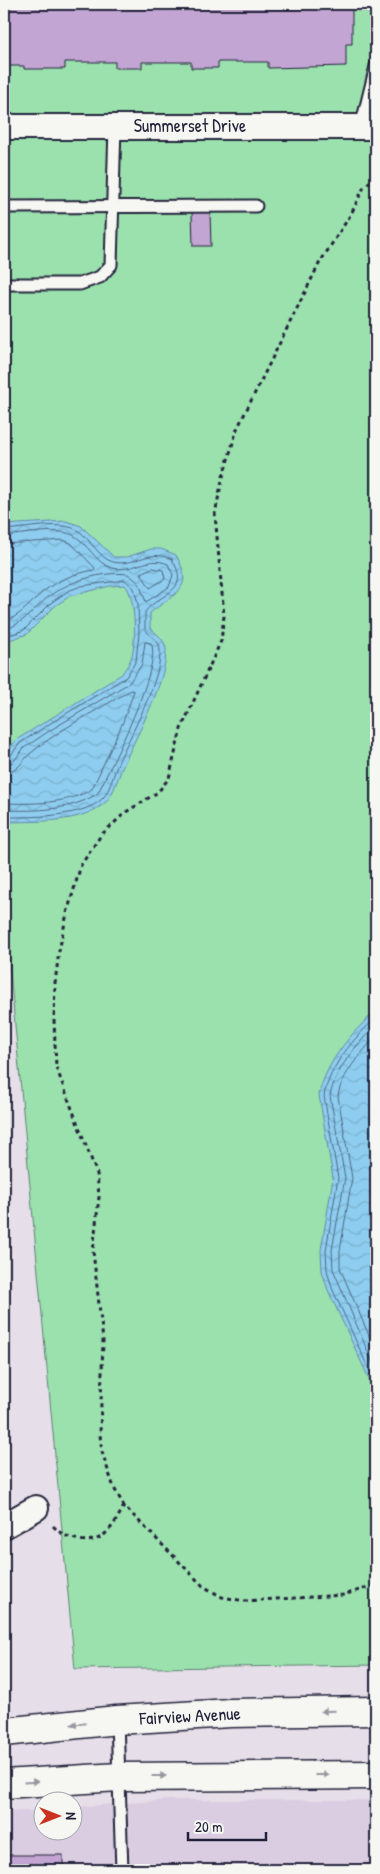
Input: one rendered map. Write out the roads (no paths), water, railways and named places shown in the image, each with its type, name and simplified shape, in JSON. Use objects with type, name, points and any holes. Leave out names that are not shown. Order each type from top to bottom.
[{"type":"street","name":"Summerset Drive","points":[[4,127],[369,127]]},
{"type":"street","points":[[4,1526],[36,1508]]},
{"type":"street","name":"Fairview Avenue","points":[[4,1732],[117,1720],[230,1712],[376,1711]]},
{"type":"street","points":[[4,1784],[118,1777],[376,1775]]},
{"type":"lane","points":[[369,127],[376,66]]},
{"type":"lane","points":[[4,284],[80,284],[100,277],[111,265],[115,126]]},
{"type":"lane","points":[[4,207],[256,206]]},
{"type":"lane","points":[[117,1720],[122,1870]]},
{"type":"water","points":[[66,521],[81,526],[114,557],[127,557],[151,549],[161,549],[176,555],[182,567],[183,583],[180,590],[150,613],[150,628],[160,637],[166,649],[162,677],[109,798],[96,809],[72,818],[6,822],[4,821],[4,756],[16,740],[122,674],[129,663],[134,645],[133,610],[129,591],[125,585],[110,586],[70,596],[55,606],[27,634],[4,642],[4,525]]},
{"type":"water","points":[[376,1011],[376,1394],[328,1290],[322,1271],[321,1250],[333,1178],[319,1095],[327,1071],[341,1049]]}]
